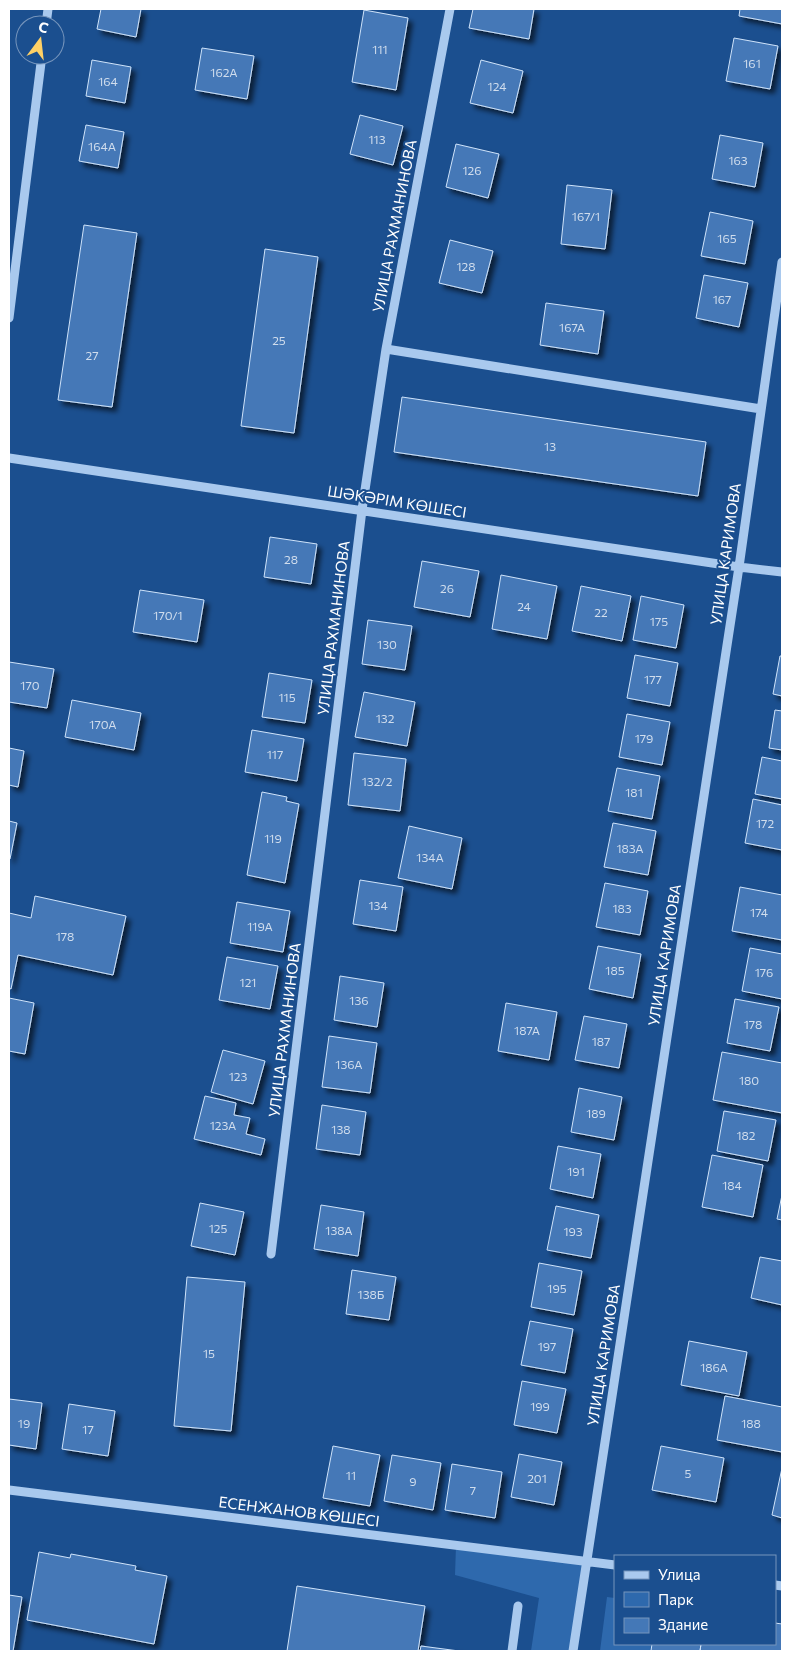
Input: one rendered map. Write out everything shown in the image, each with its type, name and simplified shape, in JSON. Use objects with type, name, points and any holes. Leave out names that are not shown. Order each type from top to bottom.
[{"type":"street","name":"УЛИЦА РАХМАНИНОВА","points":[[271,1254],[362,510],[386,348],[450,9]]},
{"type":"street","points":[[9,318],[41,65]]},
{"type":"street","name":"УЛИЦА КАРИМОВА","points":[[572,1651],[761,409],[780,296],[782,262]]},
{"type":"street","points":[[386,348],[761,409]]},
{"type":"street","name":"ШӘКӘРІМ КӨШЕСІ","points":[[9,458],[782,572]]},
{"type":"street","name":"ЕСЕНЖАНОВ КӨШЕСІ","points":[[9,1490],[614,1566]]},
{"type":"street","points":[[512,1651],[518,1606]]},
{"type":"green space","points":[[456,1546],[586,1562],[573,1651],[531,1651],[539,1598],[455,1575]]},
{"type":"green space","points":[[607,1597],[614,1598],[614,1645],[652,1645],[651,1651],[600,1651]]},
{"type":"building","points":[[101,9],[141,9],[136,37],[97,29]]},
{"type":"building","points":[[473,9],[534,9],[529,39],[469,28]]},
{"type":"building","points":[[740,9],[782,9],[782,24],[739,16]]},
{"type":"building","points":[[364,10],[408,18],[396,90],[352,82]]},
{"type":"building","points":[[734,38],[778,46],[770,89],[726,81]]},
{"type":"building","points":[[202,48],[254,56],[247,99],[195,90]]},
{"type":"building","points":[[92,60],[131,67],[125,103],[86,96]]},
{"type":"building","points":[[481,60],[523,71],[513,113],[470,103]]},
{"type":"building","points":[[360,115],[403,126],[393,165],[350,154]]},
{"type":"building","points":[[86,125],[124,132],[118,168],[79,161]]},
{"type":"building","points":[[720,135],[763,143],[755,187],[712,179]]},
{"type":"building","points":[[456,144],[499,154],[488,198],[446,187]]},
{"type":"building","points":[[567,185],[612,190],[605,249],[561,244]]},
{"type":"building","points":[[710,212],[753,221],[745,264],[701,256]]},
{"type":"building","points":[[84,225],[137,233],[112,407],[58,400]]},
{"type":"building","points":[[450,240],[493,251],[482,293],[439,283]]},
{"type":"building","points":[[265,249],[318,257],[294,433],[241,426]]},
{"type":"building","points":[[704,275],[748,283],[739,327],[696,318]]},
{"type":"building","points":[[546,303],[604,311],[598,354],[540,345]]},
{"type":"building","points":[[402,397],[706,442],[698,496],[394,452]]},
{"type":"building","points":[[270,537],[317,544],[311,584],[264,577]]},
{"type":"building","points":[[422,561],[479,571],[470,617],[414,607]]},
{"type":"building","points":[[501,575],[557,586],[547,639],[492,629]]},
{"type":"building","points":[[581,586],[631,596],[622,641],[572,631]]},
{"type":"building","points":[[140,590],[204,600],[197,642],[133,632]]},
{"type":"building","points":[[641,596],[684,605],[676,648],[633,640]]},
{"type":"building","points":[[368,620],[412,626],[405,670],[362,664]]},
{"type":"building","points":[[635,655],[678,663],[670,706],[627,698]]},
{"type":"building","points":[[780,656],[782,656],[782,696],[773,694]]},
{"type":"building","points":[[9,662],[54,669],[47,708],[9,702]]},
{"type":"building","points":[[269,673],[312,680],[305,723],[262,717]]},
{"type":"building","points":[[364,692],[415,702],[407,746],[355,737]]},
{"type":"building","points":[[72,700],[141,713],[134,750],[65,737]]},
{"type":"building","points":[[775,710],[782,711],[782,750],[769,748]]},
{"type":"building","points":[[627,714],[670,722],[662,765],[619,757]]},
{"type":"building","points":[[252,730],[304,739],[297,781],[245,772]]},
{"type":"building","points":[[9,748],[24,751],[18,787],[9,785]]},
{"type":"building","points":[[354,753],[406,759],[400,811],[348,805]]},
{"type":"building","points":[[762,757],[782,761],[782,799],[755,794]]},
{"type":"building","points":[[617,768],[660,776],[652,819],[608,811]]},
{"type":"building","points":[[262,792],[287,797],[286,801],[299,804],[285,883],[247,875]]},
{"type":"building","points":[[753,799],[782,805],[782,850],[745,843]]},
{"type":"building","points":[[9,821],[17,823],[10,859],[9,858]]},
{"type":"building","points":[[613,823],[656,831],[648,875],[604,867]]},
{"type":"building","points":[[409,826],[462,838],[452,889],[398,878]]},
{"type":"building","points":[[360,880],[403,887],[396,931],[353,924]]},
{"type":"building","points":[[605,883],[648,891],[640,935],[596,927]]},
{"type":"building","points":[[740,887],[782,895],[782,940],[732,931]]},
{"type":"building","points":[[35,896],[126,916],[113,975],[18,955],[11,989],[9,988],[9,913],[31,918]]},
{"type":"building","points":[[237,902],[290,911],[283,952],[230,943]]},
{"type":"building","points":[[598,946],[641,954],[633,998],[589,989]]},
{"type":"building","points":[[750,948],[782,954],[782,999],[742,991]]},
{"type":"building","points":[[227,957],[278,966],[270,1009],[219,1000]]},
{"type":"building","points":[[340,976],[384,983],[377,1027],[334,1020]]},
{"type":"building","points":[[9,998],[34,1003],[25,1054],[9,1051]]},
{"type":"building","points":[[735,999],[779,1007],[770,1051],[727,1043]]},
{"type":"building","points":[[506,1003],[557,1012],[549,1060],[498,1051]]},
{"type":"building","points":[[584,1016],[627,1024],[619,1068],[575,1060]]},
{"type":"building","points":[[329,1036],[377,1043],[370,1093],[322,1087]]},
{"type":"building","points":[[223,1050],[265,1061],[253,1104],[211,1092]]},
{"type":"building","points":[[722,1052],[782,1063],[782,1113],[713,1100]]},
{"type":"building","points":[[579,1088],[622,1097],[614,1140],[571,1132]]},
{"type":"building","points":[[205,1096],[236,1103],[234,1115],[250,1118],[246,1134],[265,1139],[261,1155],[194,1139]]},
{"type":"building","points":[[322,1105],[366,1112],[360,1155],[316,1149]]},
{"type":"building","points":[[724,1111],[776,1120],[768,1161],[717,1151]]},
{"type":"building","points":[[558,1146],[601,1154],[593,1198],[550,1189]]},
{"type":"building","points":[[712,1155],[763,1165],[753,1217],[702,1207]]},
{"type":"building","points":[[782,1195],[782,1220],[777,1219]]},
{"type":"building","points":[[200,1203],[244,1212],[235,1255],[191,1246]]},
{"type":"building","points":[[321,1205],[364,1212],[358,1256],[314,1249]]},
{"type":"building","points":[[556,1206],[599,1215],[591,1258],[547,1250]]},
{"type":"building","points":[[760,1257],[782,1261],[782,1305],[751,1298]]},
{"type":"building","points":[[539,1263],[582,1271],[574,1315],[531,1307]]},
{"type":"building","points":[[352,1270],[396,1277],[389,1320],[346,1314]]},
{"type":"building","points":[[187,1277],[245,1282],[231,1431],[174,1426]]},
{"type":"building","points":[[530,1321],[573,1329],[565,1373],[521,1365]]},
{"type":"building","points":[[689,1341],[747,1352],[739,1396],[681,1385]]},
{"type":"building","points":[[522,1381],[566,1389],[557,1433],[514,1425]]},
{"type":"building","points":[[725,1396],[782,1407],[782,1452],[717,1440]]},
{"type":"building","points":[[9,1399],[42,1403],[36,1449],[9,1445]]},
{"type":"building","points":[[69,1404],[115,1411],[108,1456],[62,1449]]},
{"type":"building","points":[[333,1446],[380,1455],[370,1506],[323,1498]]},
{"type":"building","points":[[661,1446],[724,1458],[716,1502],[652,1490]]},
{"type":"building","points":[[519,1454],[562,1462],[554,1505],[511,1497]]},
{"type":"building","points":[[392,1455],[441,1463],[433,1510],[384,1501]]},
{"type":"building","points":[[452,1464],[502,1472],[495,1518],[445,1510]]},
{"type":"building","points":[[782,1468],[782,1518],[772,1515]]},
{"type":"building","points":[[39,1552],[70,1558],[71,1554],[136,1566],[135,1570],[167,1576],[154,1644],[27,1620]]},
{"type":"building","points":[[297,1586],[425,1606],[418,1651],[287,1651]]},
{"type":"building","points":[[9,1595],[22,1597],[13,1651],[9,1651]]},
{"type":"building","points":[[776,1623],[782,1624],[782,1651],[700,1651],[701,1645],[776,1645]]},
{"type":"building","points":[[652,1645],[701,1645],[700,1651],[651,1651]]},
{"type":"building","points":[[421,1646],[459,1651],[420,1651]]}]
